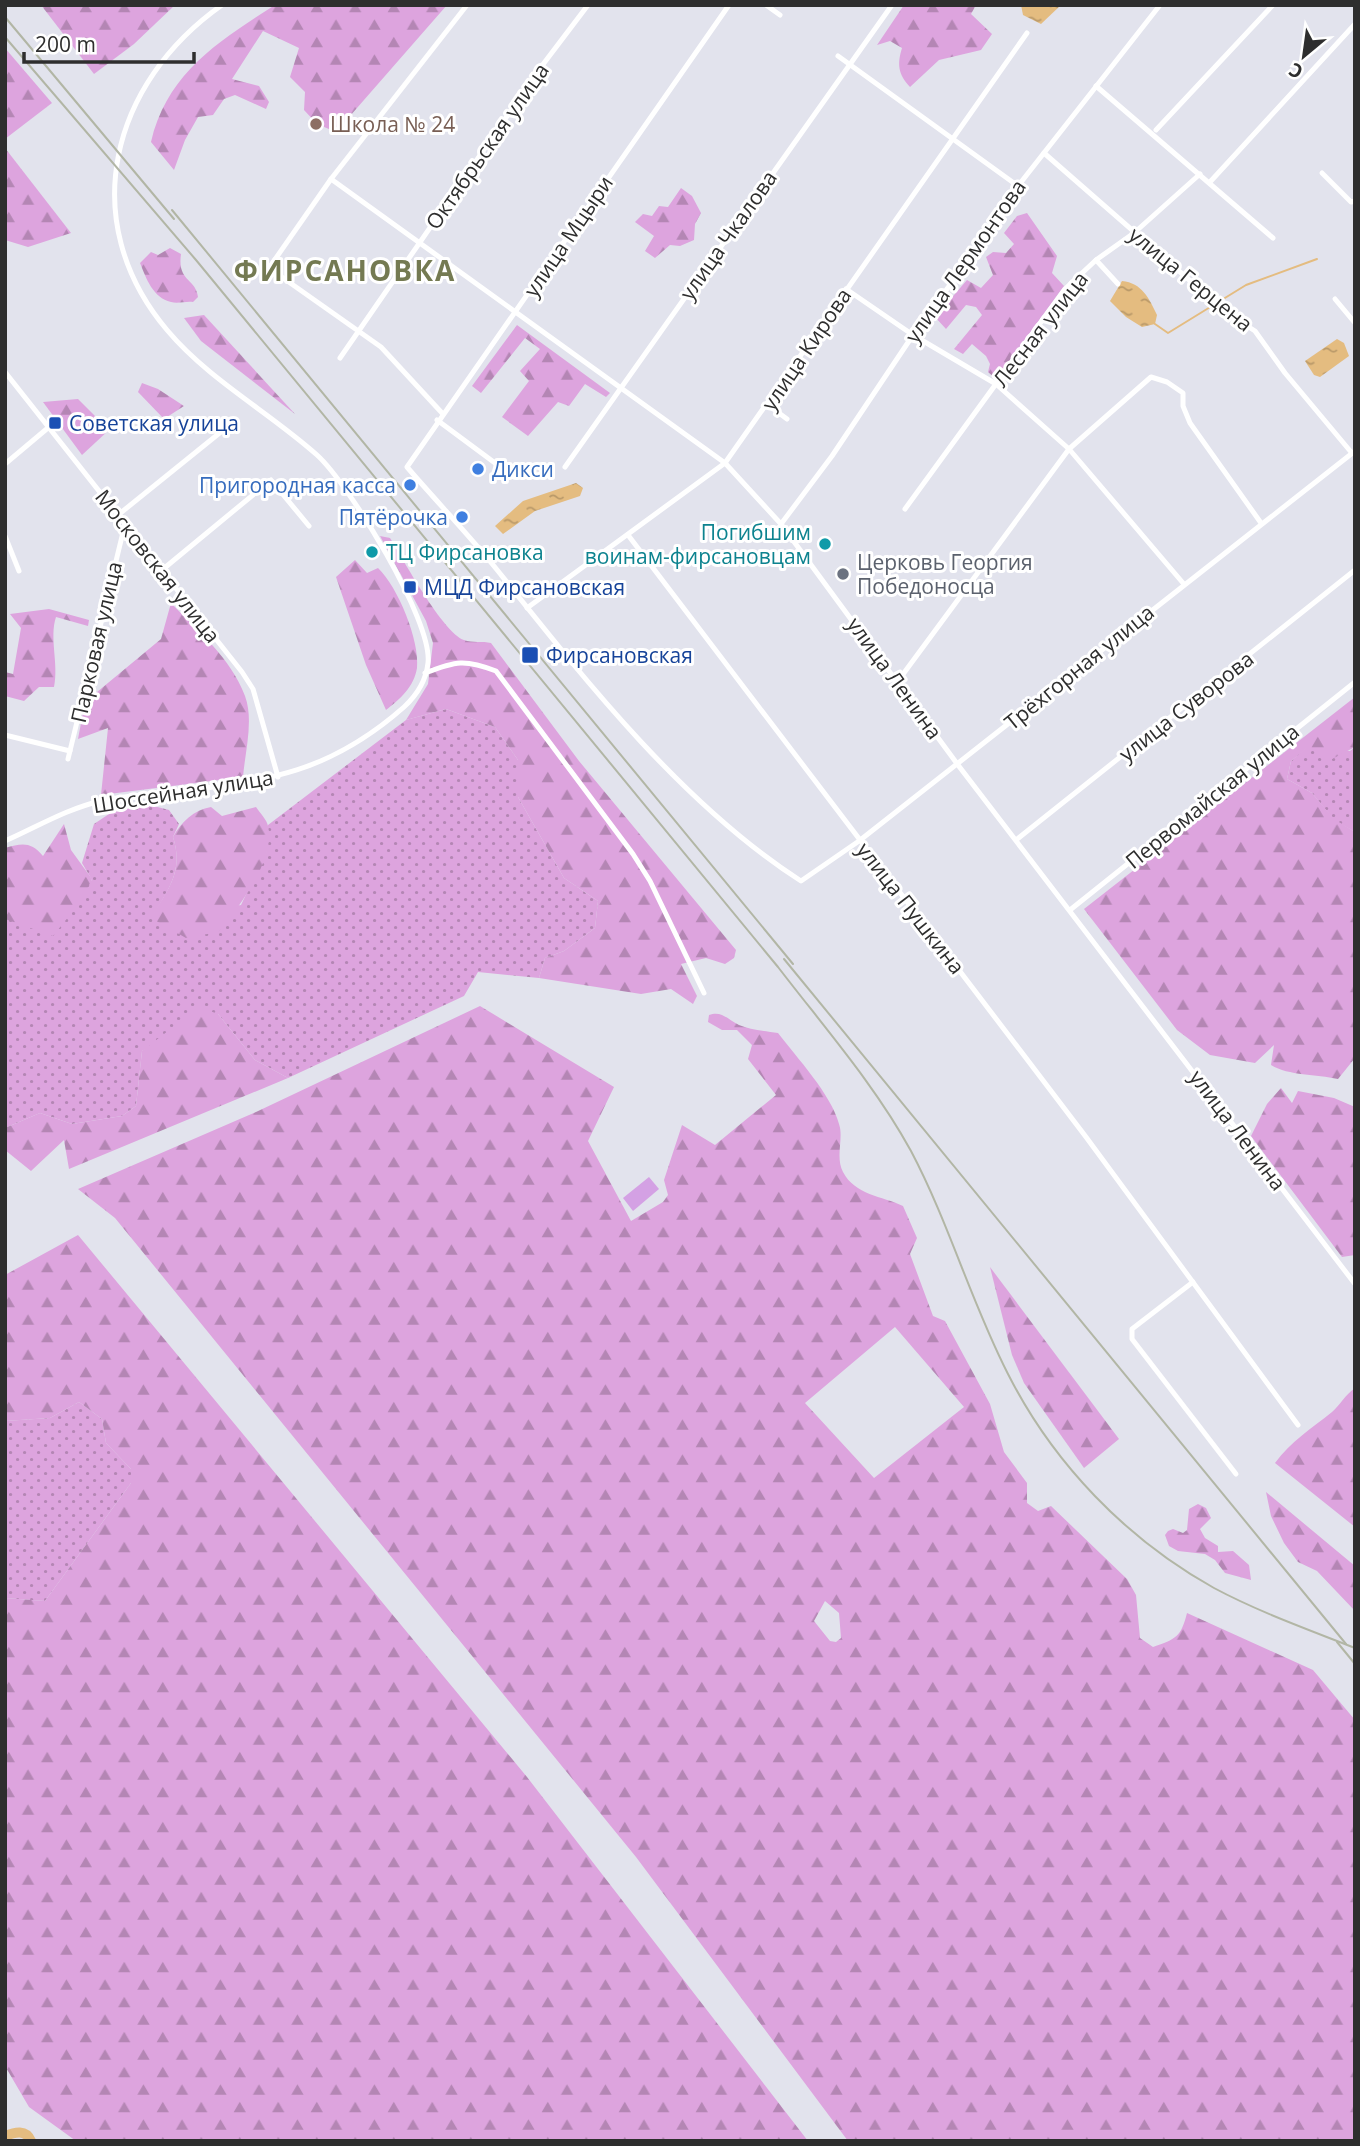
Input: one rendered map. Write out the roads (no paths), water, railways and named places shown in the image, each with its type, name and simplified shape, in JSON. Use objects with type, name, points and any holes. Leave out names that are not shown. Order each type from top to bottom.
[{"type":"street","points":[[222,5],[180,38],[150,77],[123,134],[113,179],[114,206],[129,268],[145,300],[167,330],[214,374],[317,455],[336,475],[370,526],[424,630],[428,662],[425,673]]},
{"type":"street","points":[[442,413],[382,346],[269,268],[331,179],[467,5]]},
{"type":"street","name":"Октябрьская улица","points":[[340,358],[588,5]]},
{"type":"street","name":"улица Мцыри","points":[[527,608],[407,467],[442,413],[729,5]]},
{"type":"street","points":[[766,5],[780,15]]},
{"type":"street","name":"улица Чкалова","points":[[565,467],[892,5]]},
{"type":"street","name":"улица Лермонтова","points":[[780,524],[832,456],[913,335],[995,224],[1018,186],[1160,5]]},
{"type":"street","points":[[1156,130],[1273,5]]},
{"type":"street","points":[[1210,182],[1355,24]]},
{"type":"street","name":"улица Кирова","points":[[527,608],[725,463],[1027,33]]},
{"type":"street","points":[[838,56],[1018,186]]},
{"type":"street","points":[[1096,86],[1273,238]]},
{"type":"street","name":"улица Герцена","points":[[1044,153],[1227,313],[1255,331],[1286,373],[1353,452]]},
{"type":"street","points":[[1322,173],[1350,202],[1355,201]]},
{"type":"street","name":"Лесная улица","points":[[905,509],[1065,289],[1096,260],[1134,233],[1200,174]]},
{"type":"street","name":"улица Ленина","points":[[331,179],[725,463],[780,524],[958,765],[1355,1284]]},
{"type":"street","points":[[1096,260],[1118,284]]},
{"type":"street","points":[[846,289],[913,335],[996,384],[1069,449],[1183,583]]},
{"type":"street","points":[[1335,299],[1355,323]]},
{"type":"street","name":"Московская улица","points":[[5,372],[253,690],[278,777]]},
{"type":"street","points":[[898,681],[1069,449],[1151,377],[1167,382],[1182,393],[1183,406],[1190,423],[1261,523]]},
{"type":"street","points":[[768,405],[787,419]]},
{"type":"street","points":[[438,419],[514,477]]},
{"type":"street","points":[[5,464],[49,427]]},
{"type":"street","points":[[118,515],[227,427]]},
{"type":"street","name":"Трёхгорная улица","points":[[527,608],[626,723],[729,830],[801,881],[859,841],[958,765],[1183,583],[1353,452]]},
{"type":"street","points":[[162,570],[271,480],[309,526]]},
{"type":"street","name":"Парковая улица","points":[[68,759],[125,524]]},
{"type":"street","name":"улица Пушкина","points":[[628,535],[1298,1424]]},
{"type":"street","points":[[5,536],[19,571]]},
{"type":"street","name":"улица Суворова","points":[[1016,840],[1203,695],[1355,570]]},
{"type":"street","points":[[425,673],[450,664],[470,661],[496,671],[634,854],[650,881],[704,993]]},
{"type":"street","name":"Шоссейная улица","points":[[5,841],[76,808],[103,800],[278,777],[319,764],[366,738],[414,697],[425,673]]},
{"type":"street","name":"Первомайская улица","points":[[1070,910],[1355,682]]},
{"type":"street","points":[[5,735],[70,751]]},
{"type":"street","points":[[1193,1282],[1132,1329],[1132,1339],[1236,1474]]},
{"type":"water","points":[[1021,5],[1061,5],[1041,24],[1023,15]]},
{"type":"water","points":[[1122,281],[1135,285],[1144,292],[1157,315],[1155,324],[1142,327],[1126,317],[1110,301]]},
{"type":"water","points":[[1337,339],[1344,343],[1349,356],[1320,377],[1314,375],[1305,361]]},
{"type":"water","points":[[576,483],[583,488],[580,496],[535,511],[503,534],[495,526],[523,501]]},
{"type":"waterway","points":[[1155,324],[1168,333],[1246,285],[1317,259]]},
{"type":"waterway","points":[[5,2136],[23,2133],[31,2141]]},
{"type":"railway","points":[[5,17],[174,219]]},
{"type":"railway","points":[[5,37],[196,260],[778,967],[848,1057],[911,1151],[1008,1374],[1026,1407],[1070,1468],[1122,1522],[1182,1568],[1248,1605],[1355,1648]]},
{"type":"railway","points":[[172,210],[793,964]]},
{"type":"railway","points":[[784,959],[1346,1644]]},
{"type":"railway","points":[[1337,1642],[1355,1664]]},
{"type":"place","name":"Школа № 24","points":[[316,124]]},
{"type":"place","name":"Советская улица","points":[[55,423]]},
{"type":"place","name":"Дикси","points":[[478,469]]},
{"type":"place","name":"Пригородная касса","points":[[410,485]]},
{"type":"place","name":"Пятёрочка","points":[[462,517]]},
{"type":"place","name":"Погибшим воинам-фирсановцам","points":[[825,544]]},
{"type":"place","name":"ТЦ Фирсановка","points":[[372,552]]},
{"type":"place","name":"Церковь Георгия Победоносца","points":[[843,574]]},
{"type":"place","name":"МЦД Фирсановская","points":[[410,587]]},
{"type":"place","name":"Фирсановская","points":[[530,655]]},
{"type":"district","name":"ФИРСАНОВКА","points":[[345,270]]}]
